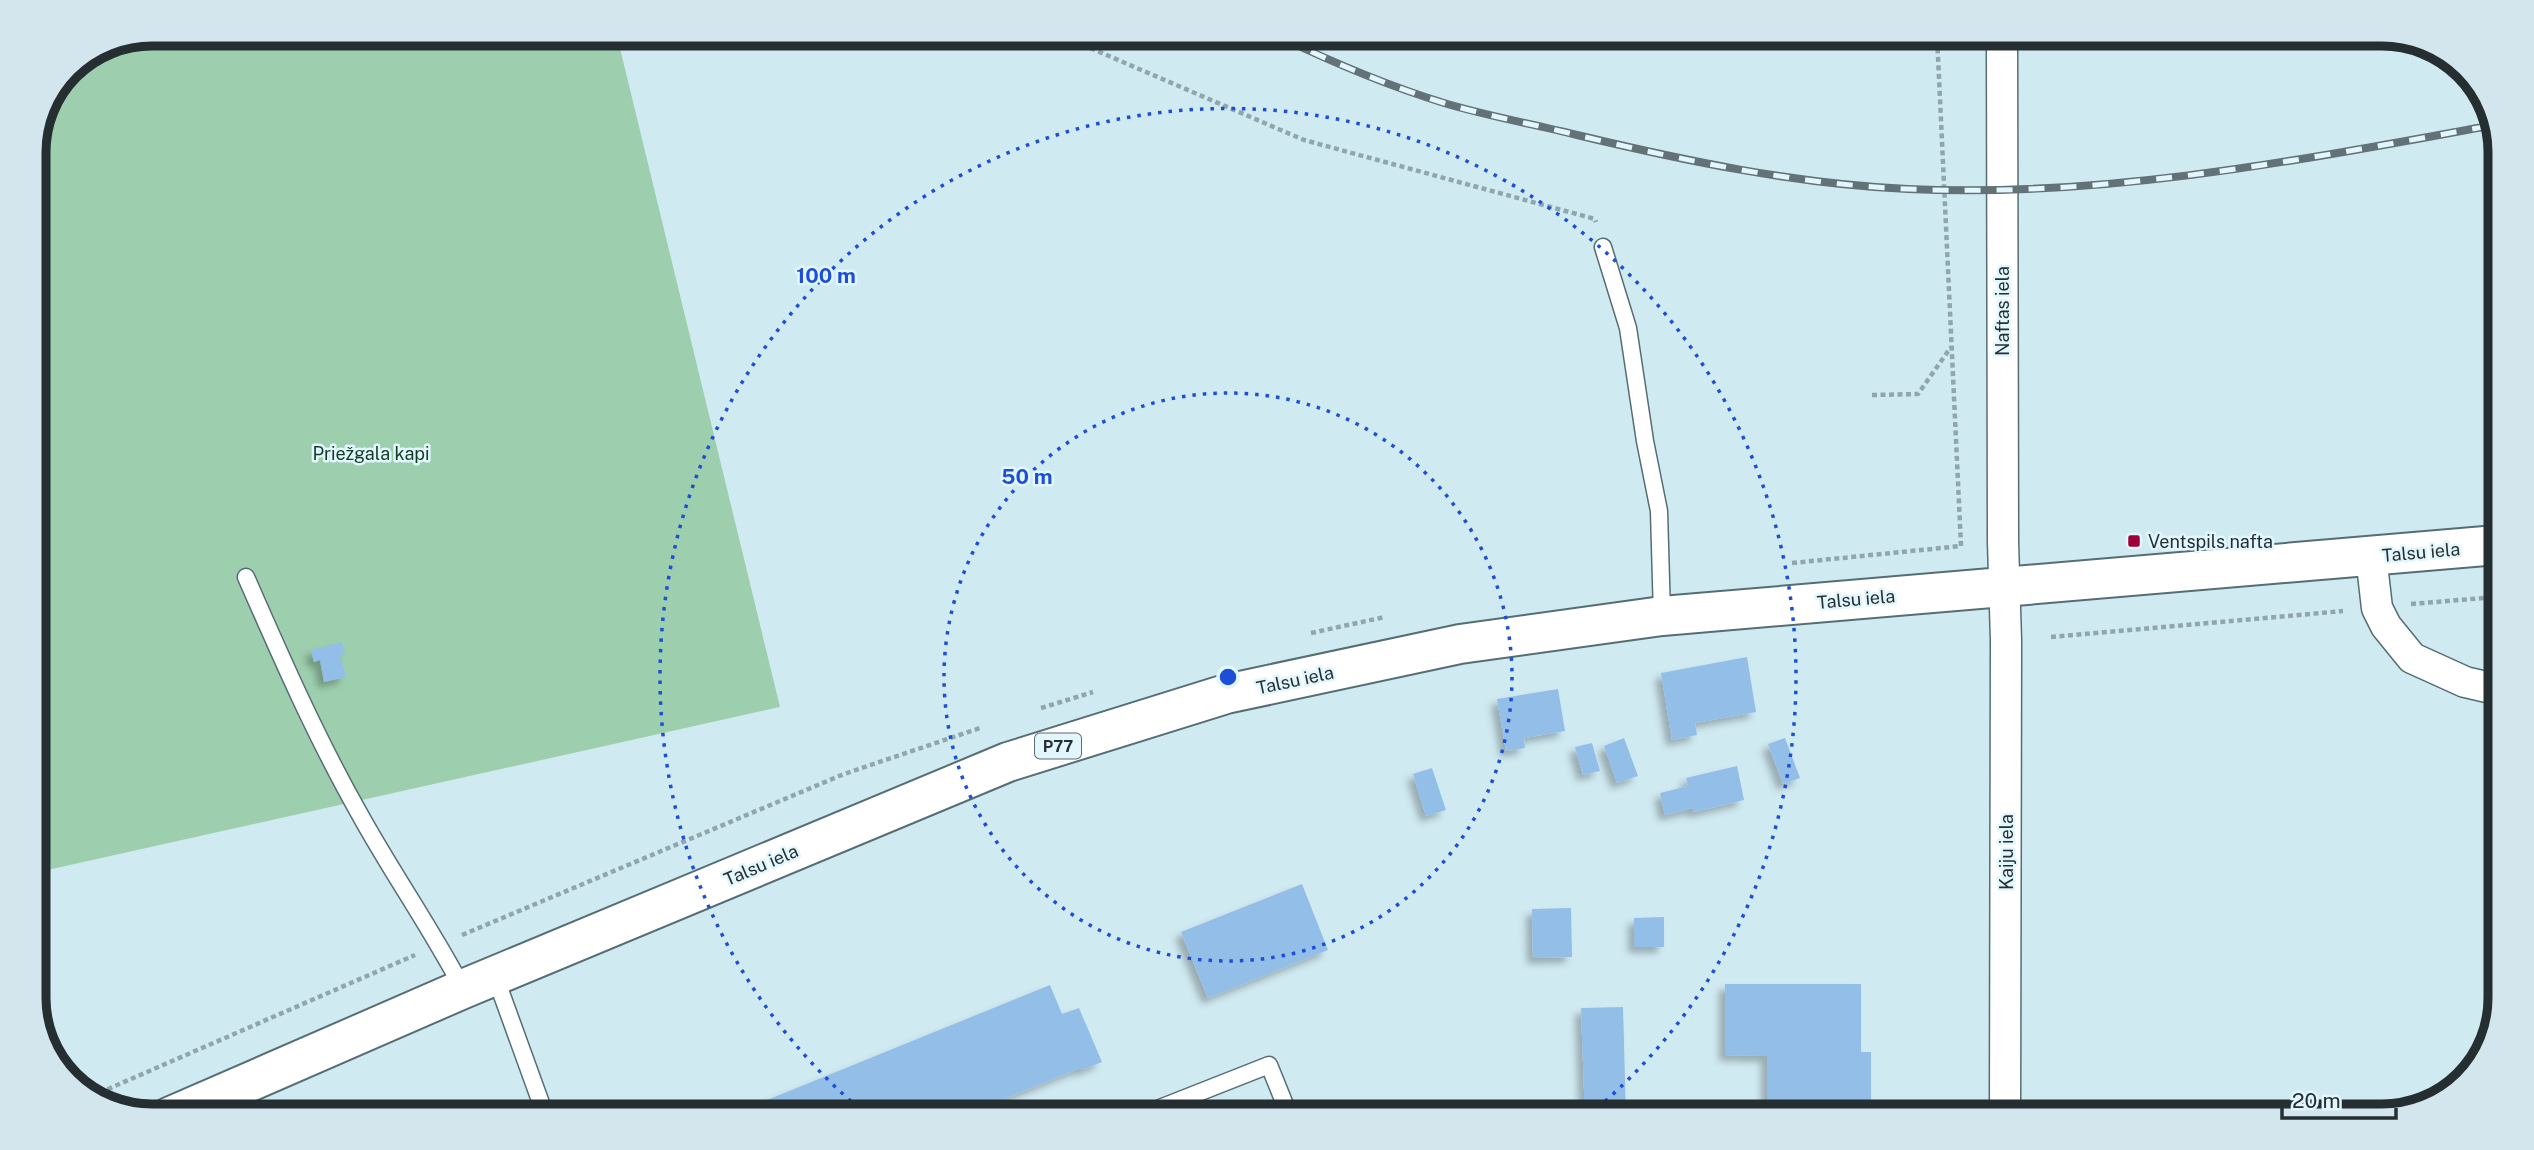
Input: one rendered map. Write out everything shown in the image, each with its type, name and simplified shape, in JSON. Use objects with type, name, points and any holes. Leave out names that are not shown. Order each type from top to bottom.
[{"type":"main road","name":"Talsu iela","points":[[231,1104],[479,982],[1008,762],[1226,694],[1447,647],[1662,616],[2488,546]]},
{"type":"street","name":"Naftas iela","points":[[2002,45],[2004,587]]},
{"type":"street","points":[[2371,556],[2377,608],[2386,626],[2412,658],[2465,682],[2488,687]]},
{"type":"street","name":"Kaiju iela","points":[[2004,587],[2005,1104]]},
{"type":"lane","points":[[1603,247],[1628,328],[1645,441],[1660,511],[1662,616]]},
{"type":"lane","points":[[246,576],[300,702],[359,814],[439,944],[479,982],[540,1104]]},
{"type":"lane","points":[[1170,1104],[1269,1065],[1285,1104]]},
{"type":"path","points":[[1083,45],[1304,140],[1595,219],[1603,247]]},
{"type":"path","points":[[1937,45],[1961,546]]},
{"type":"path","points":[[1872,395],[1918,394],[1951,346]]},
{"type":"path","points":[[2051,637],[2488,598]]},
{"type":"green space","name":"Priežgala kapi","points":[[151,45],[619,45],[780,707],[46,870],[46,144],[56,105],[67,87],[98,60],[131,48]]},
{"type":"building","points":[[342,642],[345,654],[340,655],[346,677],[324,682],[320,660],[314,662],[311,650]]},
{"type":"building","points":[[1747,657],[1756,712],[1695,723],[1697,735],[1672,740],[1661,673]]},
{"type":"building","points":[[1558,689],[1565,731],[1524,738],[1525,748],[1506,751],[1497,699]]},
{"type":"building","points":[[1624,738],[1638,776],[1617,783],[1604,746]]},
{"type":"building","points":[[1785,738],[1800,778],[1783,784],[1768,744]]},
{"type":"building","points":[[1592,743],[1600,771],[1583,775],[1575,747]]},
{"type":"building","points":[[1737,766],[1744,800],[1694,812],[1693,808],[1665,815],[1660,793],[1688,786],[1686,778]]},
{"type":"building","points":[[1432,768],[1446,810],[1426,816],[1413,774]]},
{"type":"building","points":[[1302,884],[1328,950],[1208,998],[1181,932]]},
{"type":"building","points":[[1571,908],[1572,957],[1533,958],[1532,909]]},
{"type":"building","points":[[1664,917],[1664,947],[1634,947],[1634,918]]},
{"type":"building","points":[[1725,984],[1861,984],[1861,1052],[1871,1052],[1871,1104],[1767,1104],[1767,1056],[1725,1055]]},
{"type":"building","points":[[1050,985],[1062,1014],[1079,1008],[1102,1062],[1082,1070],[1080,1068],[992,1104],[757,1104]]},
{"type":"building","points":[[1623,1007],[1626,1104],[1585,1104],[1581,1008]]},
{"type":"railway","points":[[1298,45],[1382,82],[1477,112],[1618,145],[1783,177],[1908,189],[2056,188],[2129,182],[2276,163],[2485,127]]},
{"type":"place","name":"Ventspils nafta","points":[[2134,541]]}]
